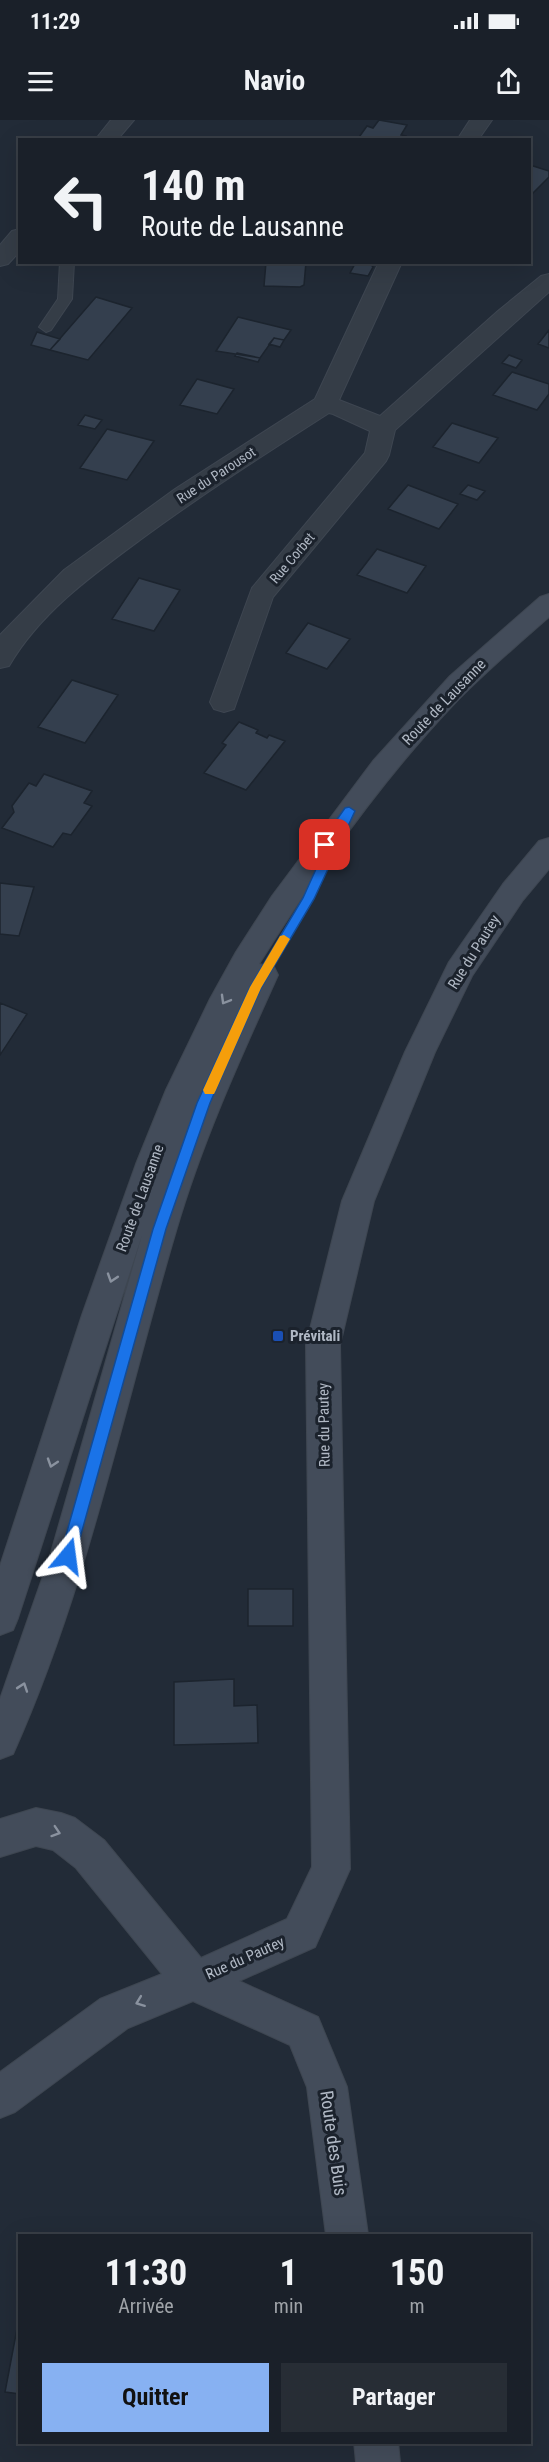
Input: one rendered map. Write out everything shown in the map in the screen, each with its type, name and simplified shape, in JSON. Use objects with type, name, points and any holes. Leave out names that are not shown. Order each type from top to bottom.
[{"type":"main road","name":"Route de Lausanne","points":[[0,1618],[28,1539],[130,1221],[168,1121],[215,1017],[276,913],[349,811],[434,709],[549,603]]},
{"type":"main road","name":"Route de Lausanne","points":[[0,1741],[21,1695],[68,1556],[160,1229],[204,1103],[256,987],[308,899],[349,811]]},
{"type":"main road","name":"Rue du Pautey","points":[[0,2097],[114,2013],[194,1982],[301,1933],[331,1869],[323,1345],[358,1202],[420,1052],[460,970],[513,892],[549,849]]},
{"type":"main road","points":[[0,1838],[36,1827],[61,1832],[90,1854],[194,1982]]},
{"type":"main road","name":"Route des Buis","points":[[194,1982],[304,2031],[327,2087],[347,2234]]},
{"type":"main road","points":[[376,2444],[378,2462]]},
{"type":"street","points":[[107,138],[123,120]]},
{"type":"street","points":[[468,138],[481,120]]},
{"type":"street","points":[[0,259],[18,238]]},
{"type":"street","points":[[390,264],[325,404],[341,408],[384,427],[517,304],[549,281]]},
{"type":"street","name":"Rue du Parousot","points":[[0,659],[8,643],[74,576],[184,495],[325,404]]},
{"type":"street","name":"Rue Corbet","points":[[224,702],[261,594],[377,455],[384,427]]},
{"type":"lane","points":[[46,327],[65,299],[67,264]]},
{"type":"building","points":[[379,120],[407,125],[401,135],[406,136],[405,138],[358,138],[367,126],[373,128]]},
{"type":"building","points":[[531,165],[549,171],[549,177],[532,194]]},
{"type":"building","points":[[266,264],[306,264],[304,285],[300,287],[264,286]]},
{"type":"building","points":[[355,264],[371,264],[373,267],[368,276],[350,273]]},
{"type":"building","points":[[96,297],[132,308],[88,360],[50,350]]},
{"type":"building","points":[[238,317],[291,330],[284,340],[274,338],[260,358],[216,351]]},
{"type":"building","points":[[549,330],[549,348],[538,344]]},
{"type":"building","points":[[37,332],[60,339],[50,350],[31,345]]},
{"type":"building","points":[[274,338],[284,340],[280,347],[269,344]]},
{"type":"building","points":[[237,353],[260,358],[258,362],[235,356]]},
{"type":"building","points":[[509,355],[522,360],[516,368],[502,363]]},
{"type":"building","points":[[512,372],[549,384],[549,394],[537,410],[493,395]]},
{"type":"building","points":[[197,379],[234,389],[217,414],[180,405]]},
{"type":"building","points":[[85,415],[102,420],[95,429],[78,425]]},
{"type":"building","points":[[452,423],[498,438],[479,463],[433,447]]},
{"type":"building","points":[[107,429],[154,441],[127,480],[80,468]]},
{"type":"building","points":[[408,485],[458,504],[439,529],[388,509]]},
{"type":"building","points":[[468,485],[485,491],[477,500],[460,494]]},
{"type":"building","points":[[377,549],[426,566],[407,593],[357,575]]},
{"type":"building","points":[[139,578],[180,590],[154,631],[112,619]]},
{"type":"building","points":[[308,623],[350,639],[327,669],[286,653]]},
{"type":"building","points":[[72,680],[118,695],[85,743],[38,727]]},
{"type":"building","points":[[239,722],[258,730],[256,733],[267,738],[269,735],[285,741],[246,790],[204,773],[226,745],[222,743]]},
{"type":"building","points":[[44,774],[92,791],[84,803],[92,806],[71,835],[63,833],[53,847],[2,828],[14,812],[12,806],[29,783],[36,786]]},
{"type":"building","points":[[0,883],[34,887],[19,936],[0,934]]},
{"type":"building","points":[[0,1003],[27,1014],[0,1055]]},
{"type":"building","points":[[248,1589],[293,1589],[293,1626],[248,1626]]},
{"type":"building","points":[[234,1679],[234,1706],[257,1705],[258,1743],[174,1745],[174,1682]]},
{"type":"building","points":[[18,2324],[18,2394],[5,2392]]},
{"type":"slow traffic","points":[[210,1090],[256,987],[284,939]]},
{"type":"place","name":"Prévitali","points":[[278,1336]]},
{"type":"route","points":[[68,1556],[160,1229],[204,1103],[256,987],[308,899],[349,811],[325,845]]}]
